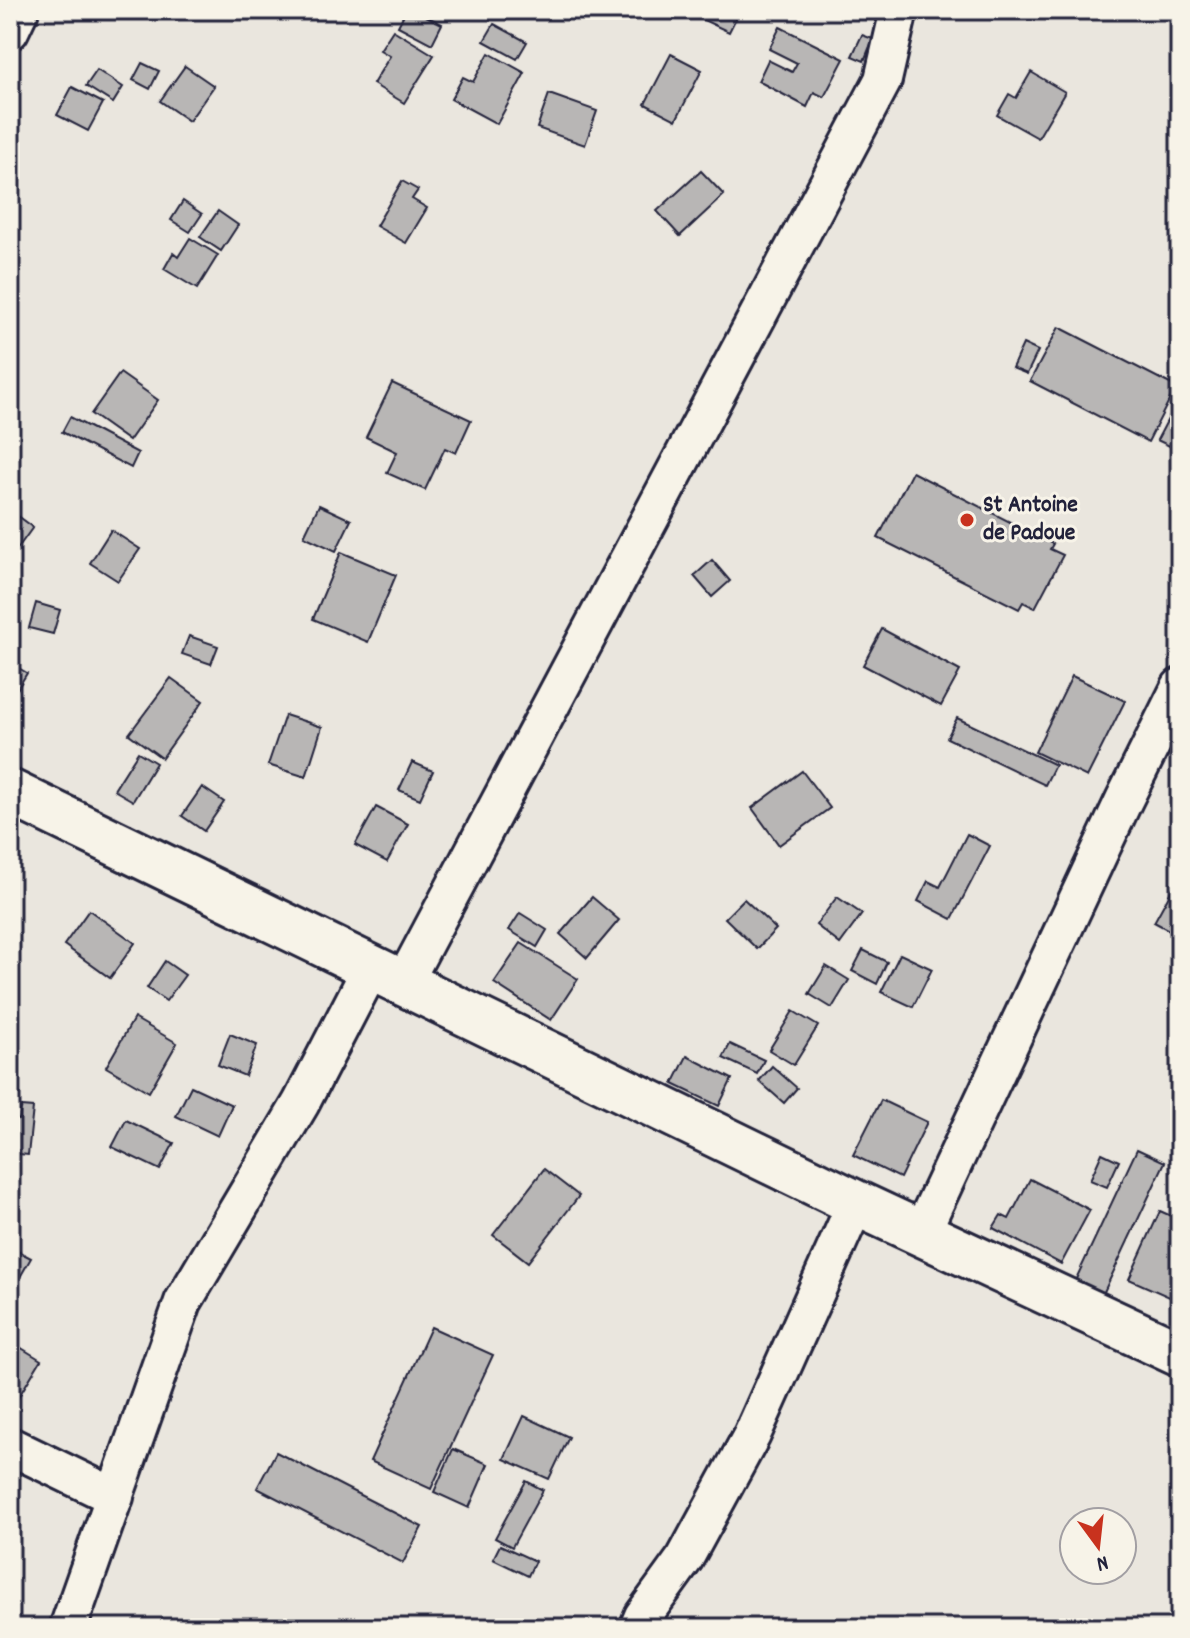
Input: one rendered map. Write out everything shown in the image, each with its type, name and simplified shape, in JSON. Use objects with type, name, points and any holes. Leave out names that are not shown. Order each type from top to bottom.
[{"type":"main road","points":[[10,792],[856,1203],[1180,1354]]},
{"type":"street","points":[[10,31],[20,10]]},
{"type":"street","points":[[68,1628],[183,1302],[301,1103],[388,975],[883,80],[899,10]]},
{"type":"street","points":[[921,1233],[1180,687]]},
{"type":"street","points":[[638,1628],[643,1616],[685,1558],[752,1435],[856,1203]]},
{"type":"street","points":[[10,1446],[115,1497]]},
{"type":"building","points":[[406,10],[414,10],[442,24],[432,44],[398,26]]},
{"type":"building","points":[[700,10],[723,10],[737,16],[729,32],[697,17]]},
{"type":"building","points":[[494,24],[527,42],[517,59],[484,41]]},
{"type":"building","points":[[780,27],[844,59],[824,97],[814,92],[807,107],[758,81],[768,60],[792,72],[797,63],[769,49]]},
{"type":"building","points":[[393,30],[434,55],[404,103],[373,84],[390,56],[380,50]]},
{"type":"building","points":[[862,35],[873,39],[864,61],[852,56]]},
{"type":"building","points":[[489,53],[525,73],[497,124],[451,99],[463,77],[473,82]]},
{"type":"building","points":[[671,54],[702,70],[676,120],[645,104]]},
{"type":"building","points":[[142,63],[159,71],[150,89],[133,80]]},
{"type":"building","points":[[185,66],[214,86],[189,121],[160,101]]},
{"type":"building","points":[[97,70],[123,87],[113,103],[86,86]]},
{"type":"building","points":[[1031,72],[1065,92],[1038,138],[997,115],[1009,94],[1016,98]]},
{"type":"building","points":[[72,87],[103,103],[88,131],[57,115]]},
{"type":"building","points":[[549,94],[597,111],[585,145],[537,128]]},
{"type":"building","points":[[701,171],[724,195],[680,236],[657,211]]},
{"type":"building","points":[[402,181],[418,190],[412,199],[427,208],[406,243],[376,226]]},
{"type":"building","points":[[183,201],[202,214],[190,232],[171,220]]},
{"type":"building","points":[[218,211],[238,225],[221,251],[200,237]]},
{"type":"building","points":[[190,238],[218,255],[197,289],[164,269],[173,253],[178,257]]},
{"type":"building","points":[[1059,327],[1176,387],[1148,442],[1030,381]]},
{"type":"building","points":[[1023,344],[1038,351],[1027,374],[1012,368]]},
{"type":"building","points":[[120,373],[158,400],[129,441],[91,414]]},
{"type":"building","points":[[392,383],[471,420],[456,453],[445,448],[425,490],[387,473],[397,452],[366,437]]},
{"type":"building","points":[[1180,396],[1180,451],[1157,440]]},
{"type":"building","points":[[70,417],[138,453],[131,468],[62,432]]},
{"type":"building","points":[[912,472],[1053,544],[1050,549],[1063,555],[1035,608],[1023,602],[1019,609],[878,538]]},
{"type":"building","points":[[319,505],[351,520],[336,551],[304,536]]},
{"type":"building","points":[[10,510],[33,527],[10,559]]},
{"type":"building","points":[[111,530],[140,549],[118,581],[90,563]]},
{"type":"building","points":[[341,552],[396,575],[368,642],[313,619]]},
{"type":"building","points":[[712,560],[730,581],[712,597],[694,576]]},
{"type":"building","points":[[36,603],[60,610],[53,634],[29,628]]},
{"type":"building","points":[[882,629],[960,671],[941,706],[863,665]]},
{"type":"building","points":[[189,636],[218,646],[211,664],[182,654]]},
{"type":"building","points":[[10,663],[27,673],[10,701]]},
{"type":"building","points":[[1072,676],[1125,701],[1087,777],[1035,752]]},
{"type":"building","points":[[171,678],[203,701],[162,758],[129,734]]},
{"type":"building","points":[[285,715],[322,727],[306,777],[268,765]]},
{"type":"building","points":[[957,718],[1055,765],[1045,785],[947,738]]},
{"type":"building","points":[[138,752],[156,763],[133,801],[114,790]]},
{"type":"building","points":[[412,762],[433,771],[420,799],[399,790]]},
{"type":"building","points":[[802,771],[830,808],[779,845],[752,808]]},
{"type":"building","points":[[202,787],[224,802],[204,831],[182,816]]},
{"type":"building","points":[[376,807],[408,824],[387,862],[355,845]]},
{"type":"building","points":[[967,834],[990,846],[952,919],[918,901],[928,881],[940,887]]},
{"type":"building","points":[[1175,884],[1180,887],[1180,936],[1154,922]]},
{"type":"building","points":[[592,897],[619,920],[587,958],[560,934]]},
{"type":"building","points":[[837,897],[862,914],[840,944],[816,925]]},
{"type":"building","points":[[744,899],[776,929],[757,949],[725,918]]},
{"type":"building","points":[[89,910],[135,943],[110,978],[64,945]]},
{"type":"building","points":[[520,913],[547,930],[537,947],[509,930]]},
{"type":"building","points":[[521,943],[578,979],[551,1020],[494,983]]},
{"type":"building","points":[[863,950],[887,962],[877,984],[852,971]]},
{"type":"building","points":[[900,954],[932,969],[913,1007],[881,992]]},
{"type":"building","points":[[165,961],[185,975],[166,1001],[147,988]]},
{"type":"building","points":[[826,966],[849,980],[832,1008],[809,994]]},
{"type":"building","points":[[793,1011],[818,1026],[794,1065],[769,1050]]},
{"type":"building","points":[[134,1018],[177,1043],[149,1092],[106,1067]]},
{"type":"building","points":[[230,1034],[257,1045],[245,1076],[218,1065]]},
{"type":"building","points":[[730,1044],[764,1060],[757,1074],[723,1058]]},
{"type":"building","points":[[687,1056],[732,1079],[719,1106],[673,1084]]},
{"type":"building","points":[[772,1066],[797,1088],[784,1103],[759,1081]]},
{"type":"building","points":[[191,1086],[232,1105],[218,1136],[176,1116]]},
{"type":"building","points":[[881,1100],[927,1122],[900,1178],[853,1155]]},
{"type":"building","points":[[21,1107],[33,1108],[28,1155],[10,1153],[10,1119],[19,1120]]},
{"type":"building","points":[[126,1120],[174,1143],[160,1170],[112,1147]]},
{"type":"building","points":[[1137,1149],[1165,1162],[1103,1294],[1075,1281]]},
{"type":"building","points":[[1102,1153],[1119,1161],[1107,1187],[1090,1180]]},
{"type":"building","points":[[544,1169],[579,1196],[528,1262],[493,1235]]},
{"type":"building","points":[[1030,1179],[1090,1210],[1061,1264],[993,1228],[1001,1215],[1009,1219]]},
{"type":"building","points":[[1160,1211],[1180,1220],[1180,1286],[1174,1299],[1129,1279]]},
{"type":"building","points":[[10,1247],[31,1258],[16,1284],[10,1281]]},
{"type":"building","points":[[431,1327],[493,1355],[431,1489],[370,1461]]},
{"type":"building","points":[[10,1341],[41,1360],[10,1411]]},
{"type":"building","points":[[524,1416],[569,1437],[549,1479],[504,1459]]},
{"type":"building","points":[[453,1449],[488,1464],[469,1508],[434,1492]]},
{"type":"building","points":[[276,1452],[422,1527],[403,1563],[257,1488]]},
{"type":"building","points":[[526,1481],[543,1490],[512,1547],[495,1538]]},
{"type":"building","points":[[500,1545],[535,1561],[528,1576],[493,1559]]},
{"type":"place","name":"St Antoine de Padoue","points":[[967,520]]}]
